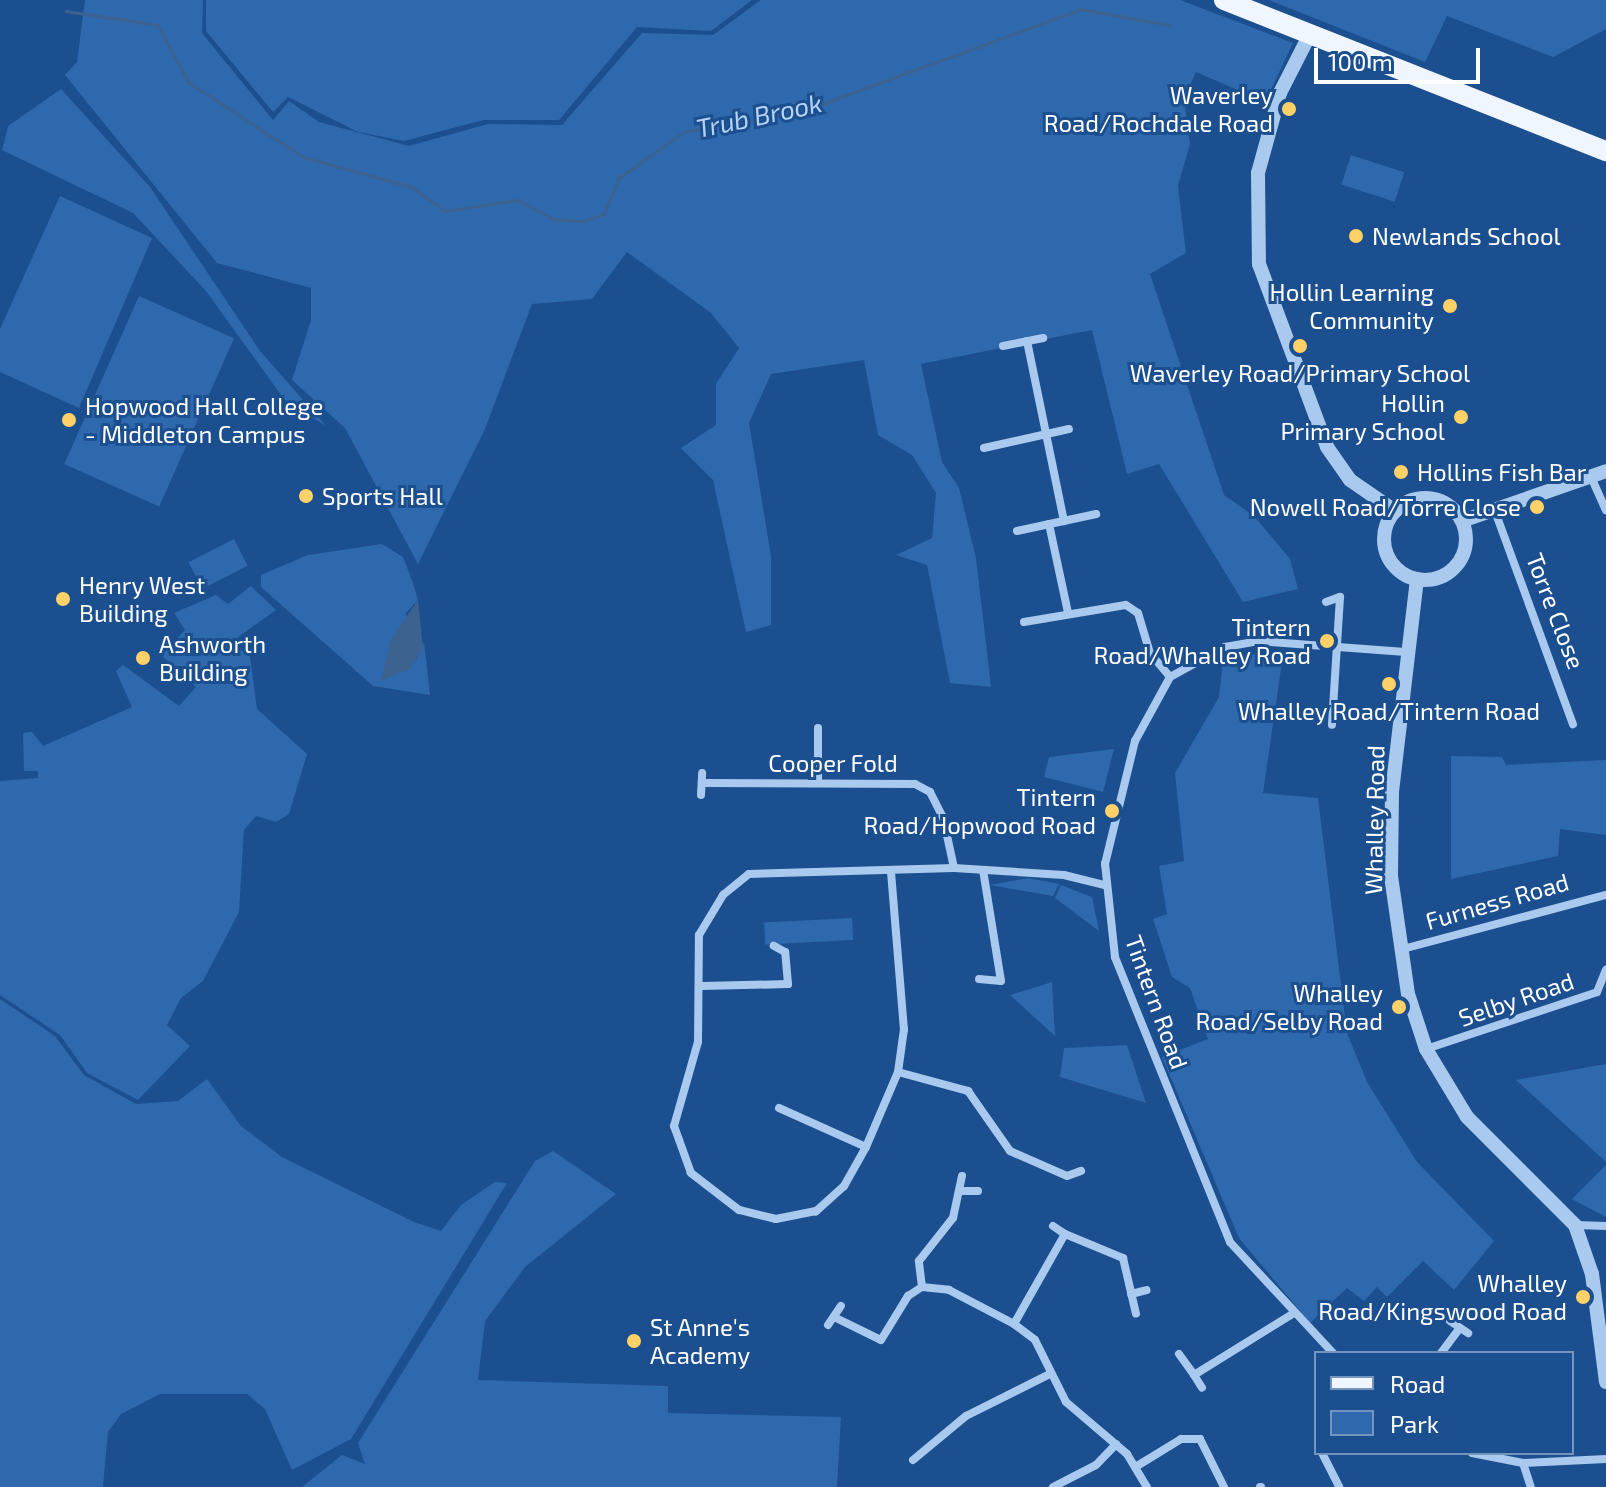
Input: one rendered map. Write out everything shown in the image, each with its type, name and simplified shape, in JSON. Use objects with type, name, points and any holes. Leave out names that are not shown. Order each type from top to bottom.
[{"type":"main road","points":[[1224,0],[1606,151]]},
{"type":"street","points":[[1309,36],[1280,93],[1258,173],[1259,264],[1327,447],[1350,480],[1395,511]]},
{"type":"street","points":[[1003,346],[1043,338]]},
{"type":"street","points":[[1027,341],[1064,521]]},
{"type":"street","points":[[984,448],[1069,429]]},
{"type":"street","points":[[1462,521],[1462,559],[1443,576],[1417,579],[1389,557],[1385,533],[1395,511],[1432,499],[1462,521],[1496,514],[1606,471]]},
{"type":"street","points":[[1592,479],[1606,510]]},
{"type":"street","points":[[1017,531],[1096,514]]},
{"type":"street","name":"Torre Close","points":[[1496,514],[1573,724]]},
{"type":"street","points":[[1049,524],[1068,613]]},
{"type":"street","name":"Whalley Road","points":[[1417,579],[1406,652],[1392,792],[1399,950],[1426,1049],[1467,1117],[1575,1225],[1592,1274],[1606,1382]]},
{"type":"street","points":[[1326,602],[1340,597],[1341,646],[1332,725]]},
{"type":"street","points":[[1024,622],[1117,604],[1134,608],[1152,656],[1170,677],[1236,645],[1341,646],[1406,652]]},
{"type":"street","name":"Tintern Road","points":[[1170,677],[1135,741],[1104,885],[1115,957],[1230,1242],[1331,1351]]},
{"type":"street","points":[[818,728],[818,783]]},
{"type":"street","points":[[701,795],[702,773]]},
{"type":"street","name":"Cooper Fold","points":[[702,783],[915,784],[930,792],[954,868]]},
{"type":"street","points":[[891,872],[904,1029],[898,1072],[866,1147],[831,1200],[774,1224],[712,1194],[678,1152],[674,1126],[698,1042],[702,986],[699,935],[709,909],[749,874],[954,868],[1104,885]]},
{"type":"street","points":[[979,979],[1001,981],[983,870]]},
{"type":"street","name":"Furness Road","points":[[1399,950],[1606,895]]},
{"type":"street","points":[[702,986],[788,984],[785,952],[774,946]]},
{"type":"street","name":"Selby Road","points":[[1426,1049],[1601,993],[1606,970]]},
{"type":"street","points":[[898,1072],[968,1091],[1010,1151],[1067,1176],[1081,1171]]},
{"type":"street","points":[[779,1108],[866,1147]]},
{"type":"street","points":[[922,1287],[919,1261],[953,1218],[962,1176]]},
{"type":"street","points":[[960,1191],[978,1191]]},
{"type":"street","points":[[1575,1225],[1606,1226]]},
{"type":"street","points":[[1053,1226],[1123,1258],[1136,1314]]},
{"type":"street","points":[[1014,1324],[1065,1234]]},
{"type":"street","points":[[841,1306],[831,1321],[881,1340],[908,1296],[922,1287],[949,1290],[1014,1324],[1035,1340],[1066,1402],[1137,1466],[1147,1487]]},
{"type":"street","points":[[1131,1294],[1147,1290]]},
{"type":"street","points":[[1194,1375],[1294,1313]]},
{"type":"street","points":[[1443,1351],[1464,1331],[1450,1321]]},
{"type":"street","points":[[1179,1354],[1202,1388]]},
{"type":"street","points":[[913,1460],[934,1450],[966,1416],[1050,1374]]},
{"type":"street","points":[[1137,1466],[1181,1439],[1200,1439],[1224,1487]]},
{"type":"street","points":[[1053,1487],[1096,1465],[1116,1444]]},
{"type":"street","points":[[1323,1455],[1339,1487]]},
{"type":"street","points":[[1482,1455],[1523,1463],[1606,1459]]},
{"type":"street","points":[[1523,1463],[1531,1487]]},
{"type":"green space","points":[[85,0],[203,0],[202,33],[273,120],[289,101],[319,122],[409,146],[488,124],[562,125],[642,33],[713,35],[761,0],[1180,0],[1293,43],[1265,102],[1196,72],[1184,99],[1190,144],[1178,186],[1186,253],[1150,274],[1224,495],[1254,516],[1290,559],[1298,589],[1243,602],[1159,464],[1127,474],[1092,330],[921,364],[942,462],[959,488],[976,558],[991,687],[950,683],[927,565],[896,555],[932,538],[936,493],[912,455],[878,435],[864,360],[771,374],[749,423],[771,556],[771,625],[746,632],[713,480],[681,448],[716,425],[716,384],[739,348],[711,313],[627,252],[592,299],[532,304],[485,429],[418,564],[345,428],[292,380],[311,320],[311,288],[217,263],[65,75],[77,62]]},
{"type":"green space","points":[[206,0],[752,0],[711,31],[637,27],[559,120],[483,120],[404,141],[358,132],[288,97],[273,112],[206,31]]},
{"type":"green space","points":[[1269,0],[1606,0],[1606,29],[1553,57],[1447,16],[1425,62]]},
{"type":"green space","points":[[61,89],[150,187],[260,351],[326,426],[284,399],[206,291],[133,213],[2,150],[8,126]]},
{"type":"green space","points":[[1351,155],[1404,172],[1395,202],[1341,184]]},
{"type":"green space","points":[[60,196],[152,238],[79,408],[0,372],[0,329]]},
{"type":"green space","points":[[139,296],[234,338],[159,506],[64,464]]},
{"type":"green space","points":[[234,539],[248,566],[202,589],[189,562]]},
{"type":"green space","points":[[382,544],[403,557],[413,583],[418,600],[406,613],[416,661],[424,642],[430,695],[373,686],[261,587],[261,575],[308,555]]},
{"type":"green space","points":[[251,586],[276,610],[230,643],[250,656],[257,709],[307,754],[289,814],[276,822],[256,816],[244,830],[239,912],[203,981],[181,998],[167,1025],[190,1046],[138,1100],[87,1073],[60,1035],[0,995],[0,781],[38,778],[38,771],[24,771],[23,733],[32,732],[43,746],[132,707],[116,671],[123,665],[179,706],[196,687],[161,655],[185,630],[174,613],[216,595],[228,604]]},
{"type":"green space","points":[[1251,654],[1283,655],[1263,793],[1318,798],[1347,1033],[1367,1082],[1417,1162],[1494,1241],[1454,1290],[1423,1261],[1387,1297],[1377,1287],[1364,1301],[1347,1288],[1310,1323],[1239,1238],[1162,1057],[1208,1039],[1190,988],[1172,977],[1153,919],[1167,914],[1159,866],[1184,861],[1175,773],[1219,697],[1223,660]]},
{"type":"green space","points":[[1114,749],[1103,792],[1044,777],[1049,757]]},
{"type":"green space","points":[[1451,756],[1502,757],[1506,765],[1606,760],[1606,835],[1560,829],[1558,856],[1451,879]]},
{"type":"green space","points":[[1028,878],[1059,884],[1053,896],[990,885]]},
{"type":"green space","points":[[1061,885],[1092,897],[1099,931],[1055,898]]},
{"type":"green space","points":[[852,918],[853,940],[765,945],[764,923]]},
{"type":"green space","points":[[1052,982],[1055,1035],[1055,1036],[1010,995]]},
{"type":"green space","points":[[0,999],[55,1036],[84,1075],[136,1104],[178,1101],[207,1079],[241,1126],[282,1157],[414,1222],[441,1231],[461,1205],[495,1182],[507,1183],[351,1439],[292,1470],[265,1409],[247,1394],[160,1394],[121,1414],[108,1432],[103,1487],[0,1487]]},
{"type":"green space","points":[[1127,1045],[1146,1103],[1060,1077],[1064,1048]]},
{"type":"green space","points":[[1606,1064],[1606,1162],[1516,1080]]},
{"type":"green space","points":[[553,1151],[616,1194],[525,1267],[485,1321],[478,1380],[668,1386],[668,1413],[841,1417],[837,1487],[302,1487],[342,1455],[365,1464],[358,1443],[535,1161]]},
{"type":"green space","points":[[1606,1165],[1606,1217],[1572,1199]]},
{"type":"shaded area","points":[[418,600],[423,648],[410,669],[381,681],[391,639]]},
{"type":"waterway","name":"Trub Brook","points":[[66,11],[158,25],[188,82],[303,157],[412,187],[445,211],[518,200],[553,219],[584,221],[604,214],[618,179],[683,132],[800,112],[1081,9],[1169,25]]},
{"type":"place","name":"Waverley Road/Rochdale Road","points":[[1289,109]]},
{"type":"place","name":"Newlands School","points":[[1356,236]]},
{"type":"place","name":"Hollin Learning Community","points":[[1450,306]]},
{"type":"place","name":"Waverley Road/Primary School","points":[[1300,346]]},
{"type":"place","name":"Hollin Primary School","points":[[1461,417]]},
{"type":"place","name":"Hopwood Hall College - Middleton Campus","points":[[69,420]]},
{"type":"place","name":"Hollins Fish Bar","points":[[1401,472]]},
{"type":"place","name":"Sports Hall","points":[[306,496]]},
{"type":"place","name":"Nowell Road/Torre Close","points":[[1537,507]]},
{"type":"place","name":"Henry West Building","points":[[63,599]]},
{"type":"place","name":"Tintern Road/Whalley Road","points":[[1327,641]]},
{"type":"place","name":"Ashworth Building","points":[[143,658]]},
{"type":"place","name":"Whalley Road/Tintern Road","points":[[1389,684]]},
{"type":"place","name":"Tintern Road/Hopwood Road","points":[[1112,811]]},
{"type":"place","name":"Whalley Road/Selby Road","points":[[1399,1007]]},
{"type":"place","name":"Whalley Road/Kingswood Road","points":[[1583,1297]]},
{"type":"place","name":"St Anne's Academy","points":[[634,1341]]}]
